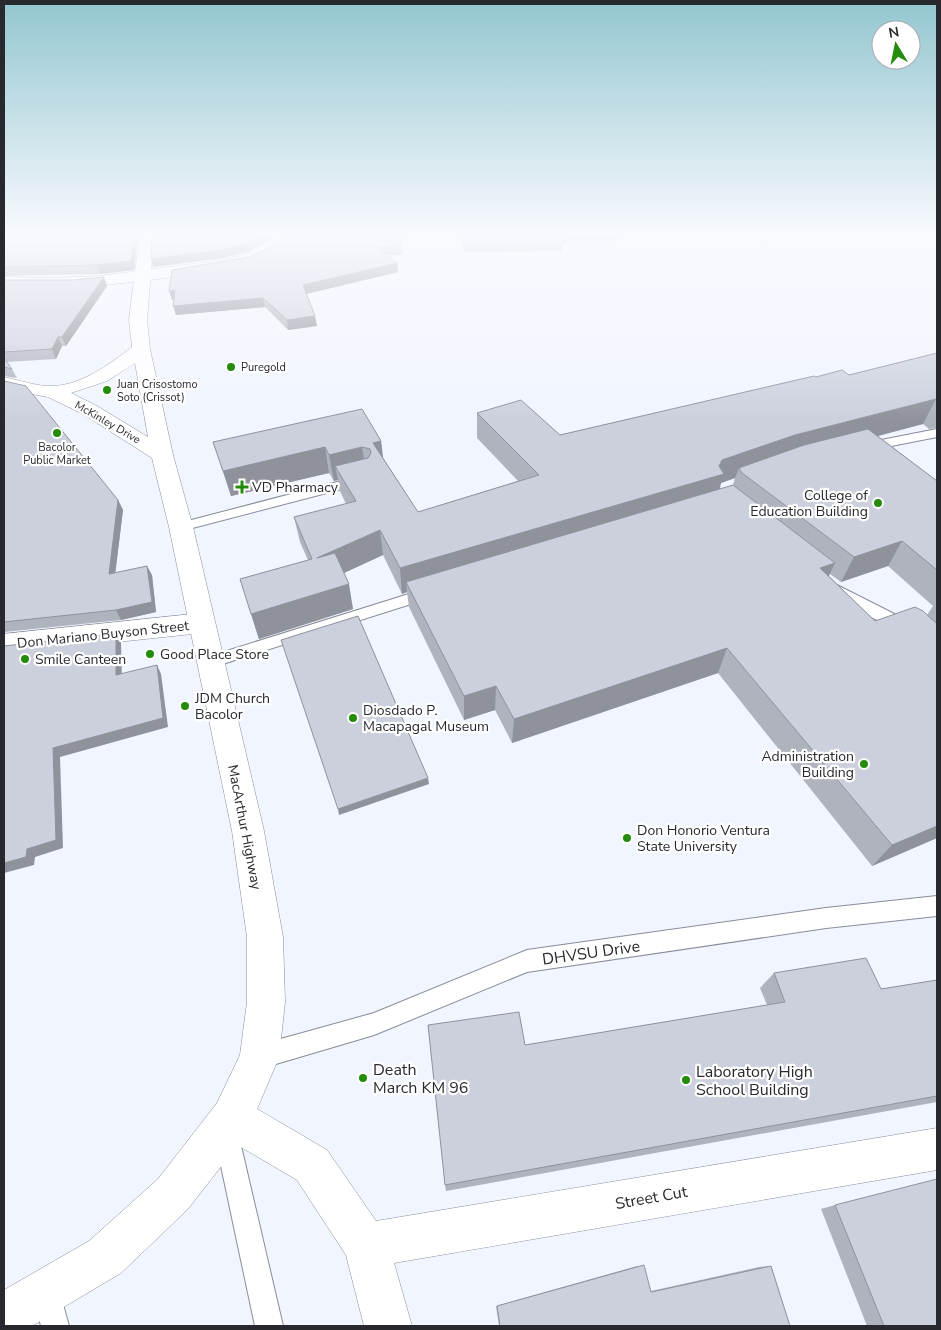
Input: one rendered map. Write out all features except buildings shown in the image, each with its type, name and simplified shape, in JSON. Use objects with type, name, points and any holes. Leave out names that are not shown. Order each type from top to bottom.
[{"type":"main road","name":"MacArthur Highway","points":[[4,1316],[105,1257],[173,1194],[228,1123],[259,1057],[266,1002],[265,937],[248,831],[181,527],[162,455],[141,348],[138,320],[140,296]]},
{"type":"main road","name":"McKinley Drive","points":[[53,392],[80,386],[108,375],[141,348]]},
{"type":"main road","name":"McKinley Drive","points":[[4,383],[53,392],[90,410],[162,455]]},
{"type":"main road","name":"Don Mariano Buyson Street","points":[[4,644],[202,623]]},
{"type":"main road","points":[[228,1123],[312,1164],[366,1246],[388,1326]]},
{"type":"main road","name":"Street Cut","points":[[366,1246],[937,1149]]},
{"type":"lane","points":[[854,450],[937,433]]},
{"type":"lane","points":[[872,445],[889,457]]},
{"type":"lane","points":[[181,527],[366,478]]},
{"type":"lane","points":[[825,580],[848,598],[914,631],[937,654]]},
{"type":"lane","points":[[210,662],[444,588]]},
{"type":"lane","name":"DHVSU Drive","points":[[259,1057],[374,1024],[527,961],[826,918],[937,906]]},
{"type":"lane","points":[[228,1123],[268,1326]]},
{"type":"lane","points":[[46,1291],[55,1326]]},
{"type":"place","name":"Puregold","points":[[231,367]]},
{"type":"place","name":"Juan Crisostomo Soto (Crissot)","points":[[107,390]]},
{"type":"place","name":"Bacolor Public Market","points":[[57,433]]},
{"type":"place","name":"VD Pharmacy","points":[[242,487]]},
{"type":"place","name":"College of Education Building","points":[[878,503]]},
{"type":"place","name":"Good Place Store","points":[[150,654]]},
{"type":"place","name":"Smile Canteen","points":[[25,659]]},
{"type":"place","name":"JDM Church Bacolor","points":[[185,706]]},
{"type":"place","name":"Diosdado P. Macapagal Museum","points":[[353,718]]},
{"type":"place","name":"Administration Building","points":[[864,764]]},
{"type":"place","name":"Don Honorio Ventura State University","points":[[627,838]]},
{"type":"place","name":"Death March KM 96","points":[[363,1078]]},
{"type":"place","name":"Laboratory High School Building","points":[[686,1080]]}]
